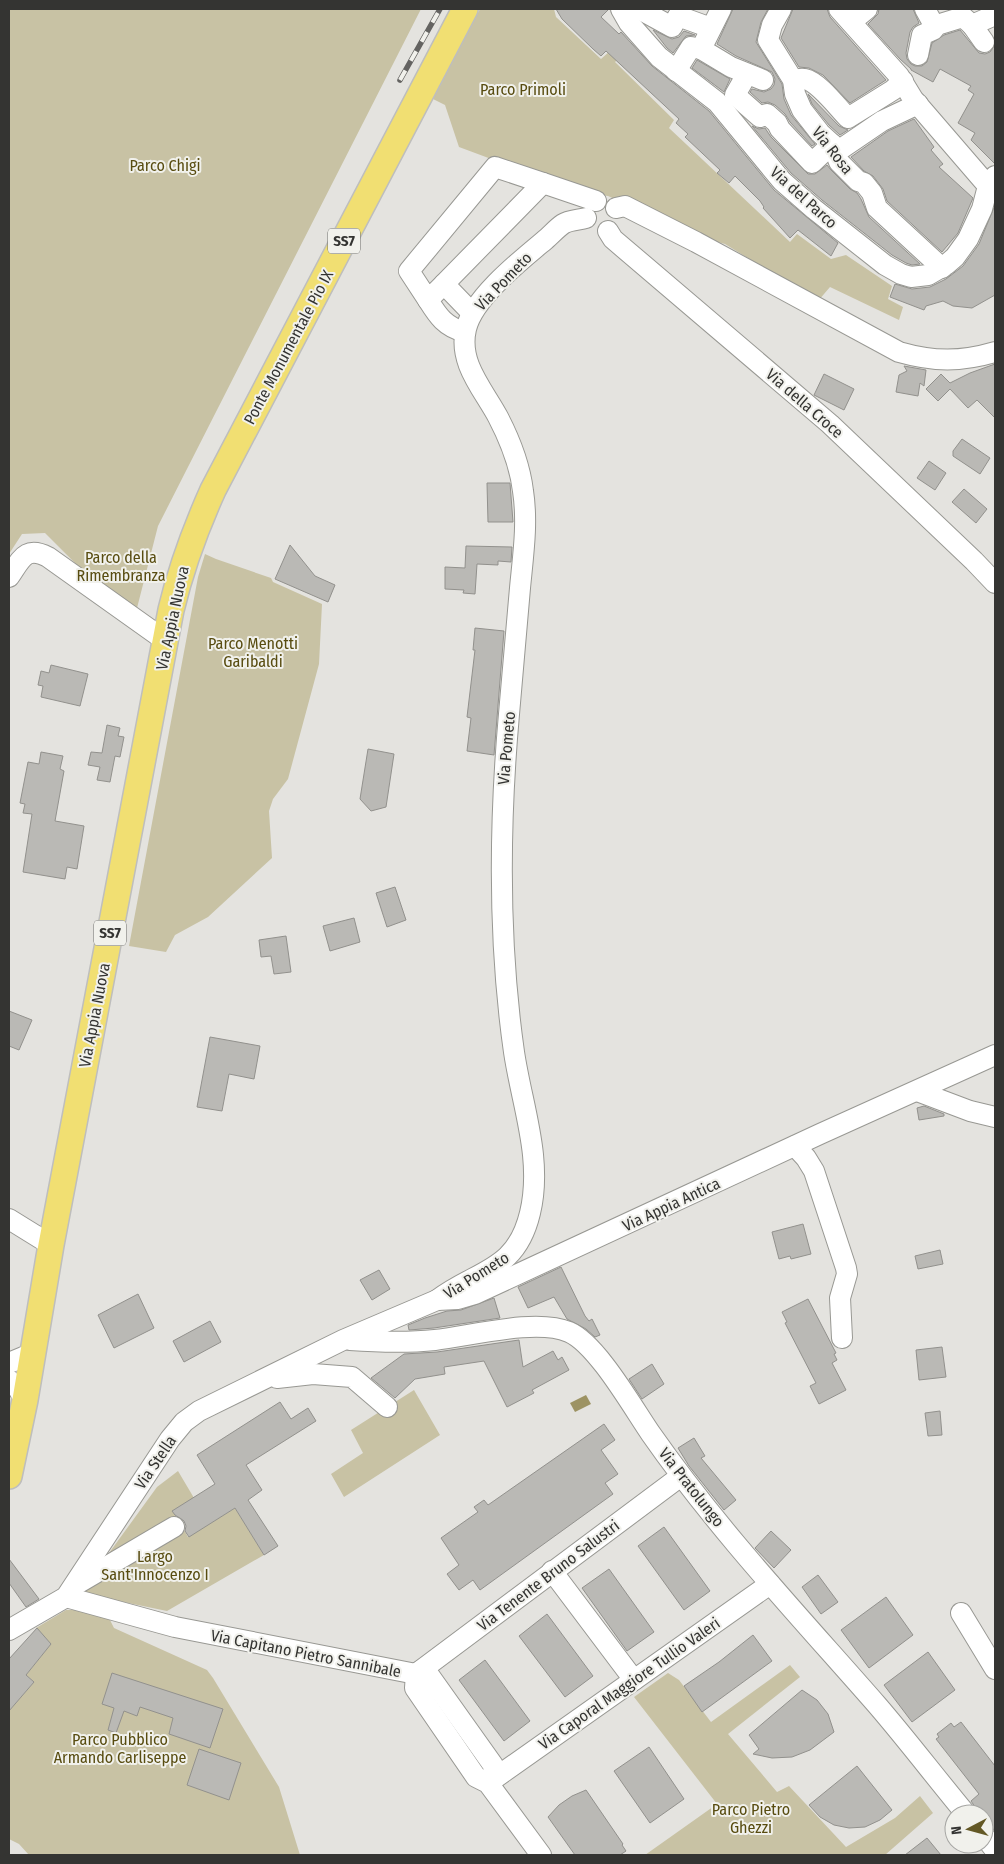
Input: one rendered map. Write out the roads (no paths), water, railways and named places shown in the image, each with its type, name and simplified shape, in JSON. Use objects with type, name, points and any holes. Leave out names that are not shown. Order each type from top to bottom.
[{"type":"main road","name":"Ponte Monumentale Pio IX","points":[[222,473],[466,9]]},
{"type":"main road","name":"Via Appia Nuova","points":[[9,1476],[25,1400],[51,1245],[171,610],[183,564],[198,525],[222,473]]},
{"type":"street","name":"Via del Parco","points":[[621,9],[629,23],[653,50],[676,72],[717,102],[782,181],[884,265],[901,274],[911,277],[928,275],[942,268],[955,257],[968,239],[992,181]]},
{"type":"street","points":[[639,9],[672,28],[678,16],[711,28]]},
{"type":"street","points":[[701,49],[721,9]]},
{"type":"street","name":"Via Rosa","points":[[781,9],[772,26],[768,40],[765,70],[802,80],[795,94],[802,110],[834,148],[839,162],[858,181],[864,183],[872,193],[877,208],[942,268]]},
{"type":"street","points":[[867,9],[845,15],[903,81],[918,104],[992,181]]},
{"type":"street","points":[[925,9],[935,27]]},
{"type":"street","points":[[972,26],[995,15]]},
{"type":"street","points":[[918,55],[922,35],[947,21],[963,17],[984,42]]},
{"type":"street","points":[[676,72],[691,47],[701,49],[725,64],[765,70]]},
{"type":"street","points":[[765,70],[735,95],[760,118],[767,114],[812,163],[834,148],[882,121],[918,104]]},
{"type":"street","points":[[802,80],[824,92],[848,118],[893,90],[903,81]]},
{"type":"street","points":[[465,332],[451,328],[444,323],[409,271],[495,167],[543,183],[591,210]]},
{"type":"street","points":[[428,300],[543,183]]},
{"type":"street","points":[[600,200],[609,202],[616,208],[618,217],[615,226],[603,232],[590,227],[591,210],[600,200]]},
{"type":"street","points":[[616,208],[625,206],[696,242],[899,352],[930,360],[955,360],[995,352]]},
{"type":"street","name":"Via Pometo","points":[[437,1300],[450,1290],[494,1267],[511,1254],[521,1238],[528,1221],[535,1178],[533,1147],[519,1079],[510,1015],[501,879],[502,798],[524,549],[524,495],[517,465],[502,426],[467,364],[464,350],[465,332],[472,313],[489,291],[518,262],[565,223],[591,210]]},
{"type":"street","name":"Via della Croce","points":[[608,231],[613,240],[830,424],[995,583]]},
{"type":"street","points":[[444,284],[472,313]]},
{"type":"street","points":[[9,577],[27,553],[34,551],[40,553],[166,642]]},
{"type":"street","name":"Via Appia Antica","points":[[343,1340],[437,1300],[458,1299],[475,1294],[995,1055]]},
{"type":"street","points":[[917,1091],[970,1111],[995,1117]]},
{"type":"street","points":[[794,1146],[806,1158],[814,1170],[846,1268],[840,1298],[842,1338]]},
{"type":"street","points":[[9,1219],[51,1245]]},
{"type":"street","name":"Via Pratolungo","points":[[343,1340],[424,1341],[529,1328],[554,1328],[568,1331],[586,1343],[599,1357],[681,1476],[770,1584],[879,1708],[958,1804]]},
{"type":"street","name":"Via Stella","points":[[9,1630],[69,1591],[180,1427],[199,1411],[343,1340]]},
{"type":"street","points":[[9,1364],[33,1353]]},
{"type":"street","points":[[260,1380],[313,1374],[352,1378],[387,1407]]},
{"type":"street","points":[[9,1380],[17,1387],[25,1400]]},
{"type":"street","name":"Via Tenente Bruno Salustri","points":[[418,1672],[681,1476]]},
{"type":"street","points":[[69,1591],[174,1527]]},
{"type":"street","points":[[552,1571],[634,1680]]},
{"type":"street","name":"Via Caporal Maggiore Tullio Valeri","points":[[491,1780],[770,1584]]},
{"type":"street","name":"Via Capitano Pietro Sannibale","points":[[69,1591],[175,1627],[418,1672],[415,1688],[476,1777],[491,1780],[541,1855]]},
{"type":"street","points":[[961,1613],[995,1669]]},
{"type":"railway","points":[[400,80],[440,9]]},
{"type":"park label","name":"Parco Primoli","points":[[523,89]]},
{"type":"park label","name":"Parco Chigi","points":[[165,165]]},
{"type":"park label","name":"Parco della Rimembranza","points":[[121,566]]},
{"type":"park label","name":"Parco Menotti Garibaldi","points":[[253,652]]},
{"type":"park label","name":"Largo Sant'Innocenzo I","points":[[155,1565]]},
{"type":"park label","name":"Parco Pubblico Armando Carliseppe","points":[[120,1748]]},
{"type":"park label","name":"Parco Pietro Ghezzi","points":[[751,1818]]}]
